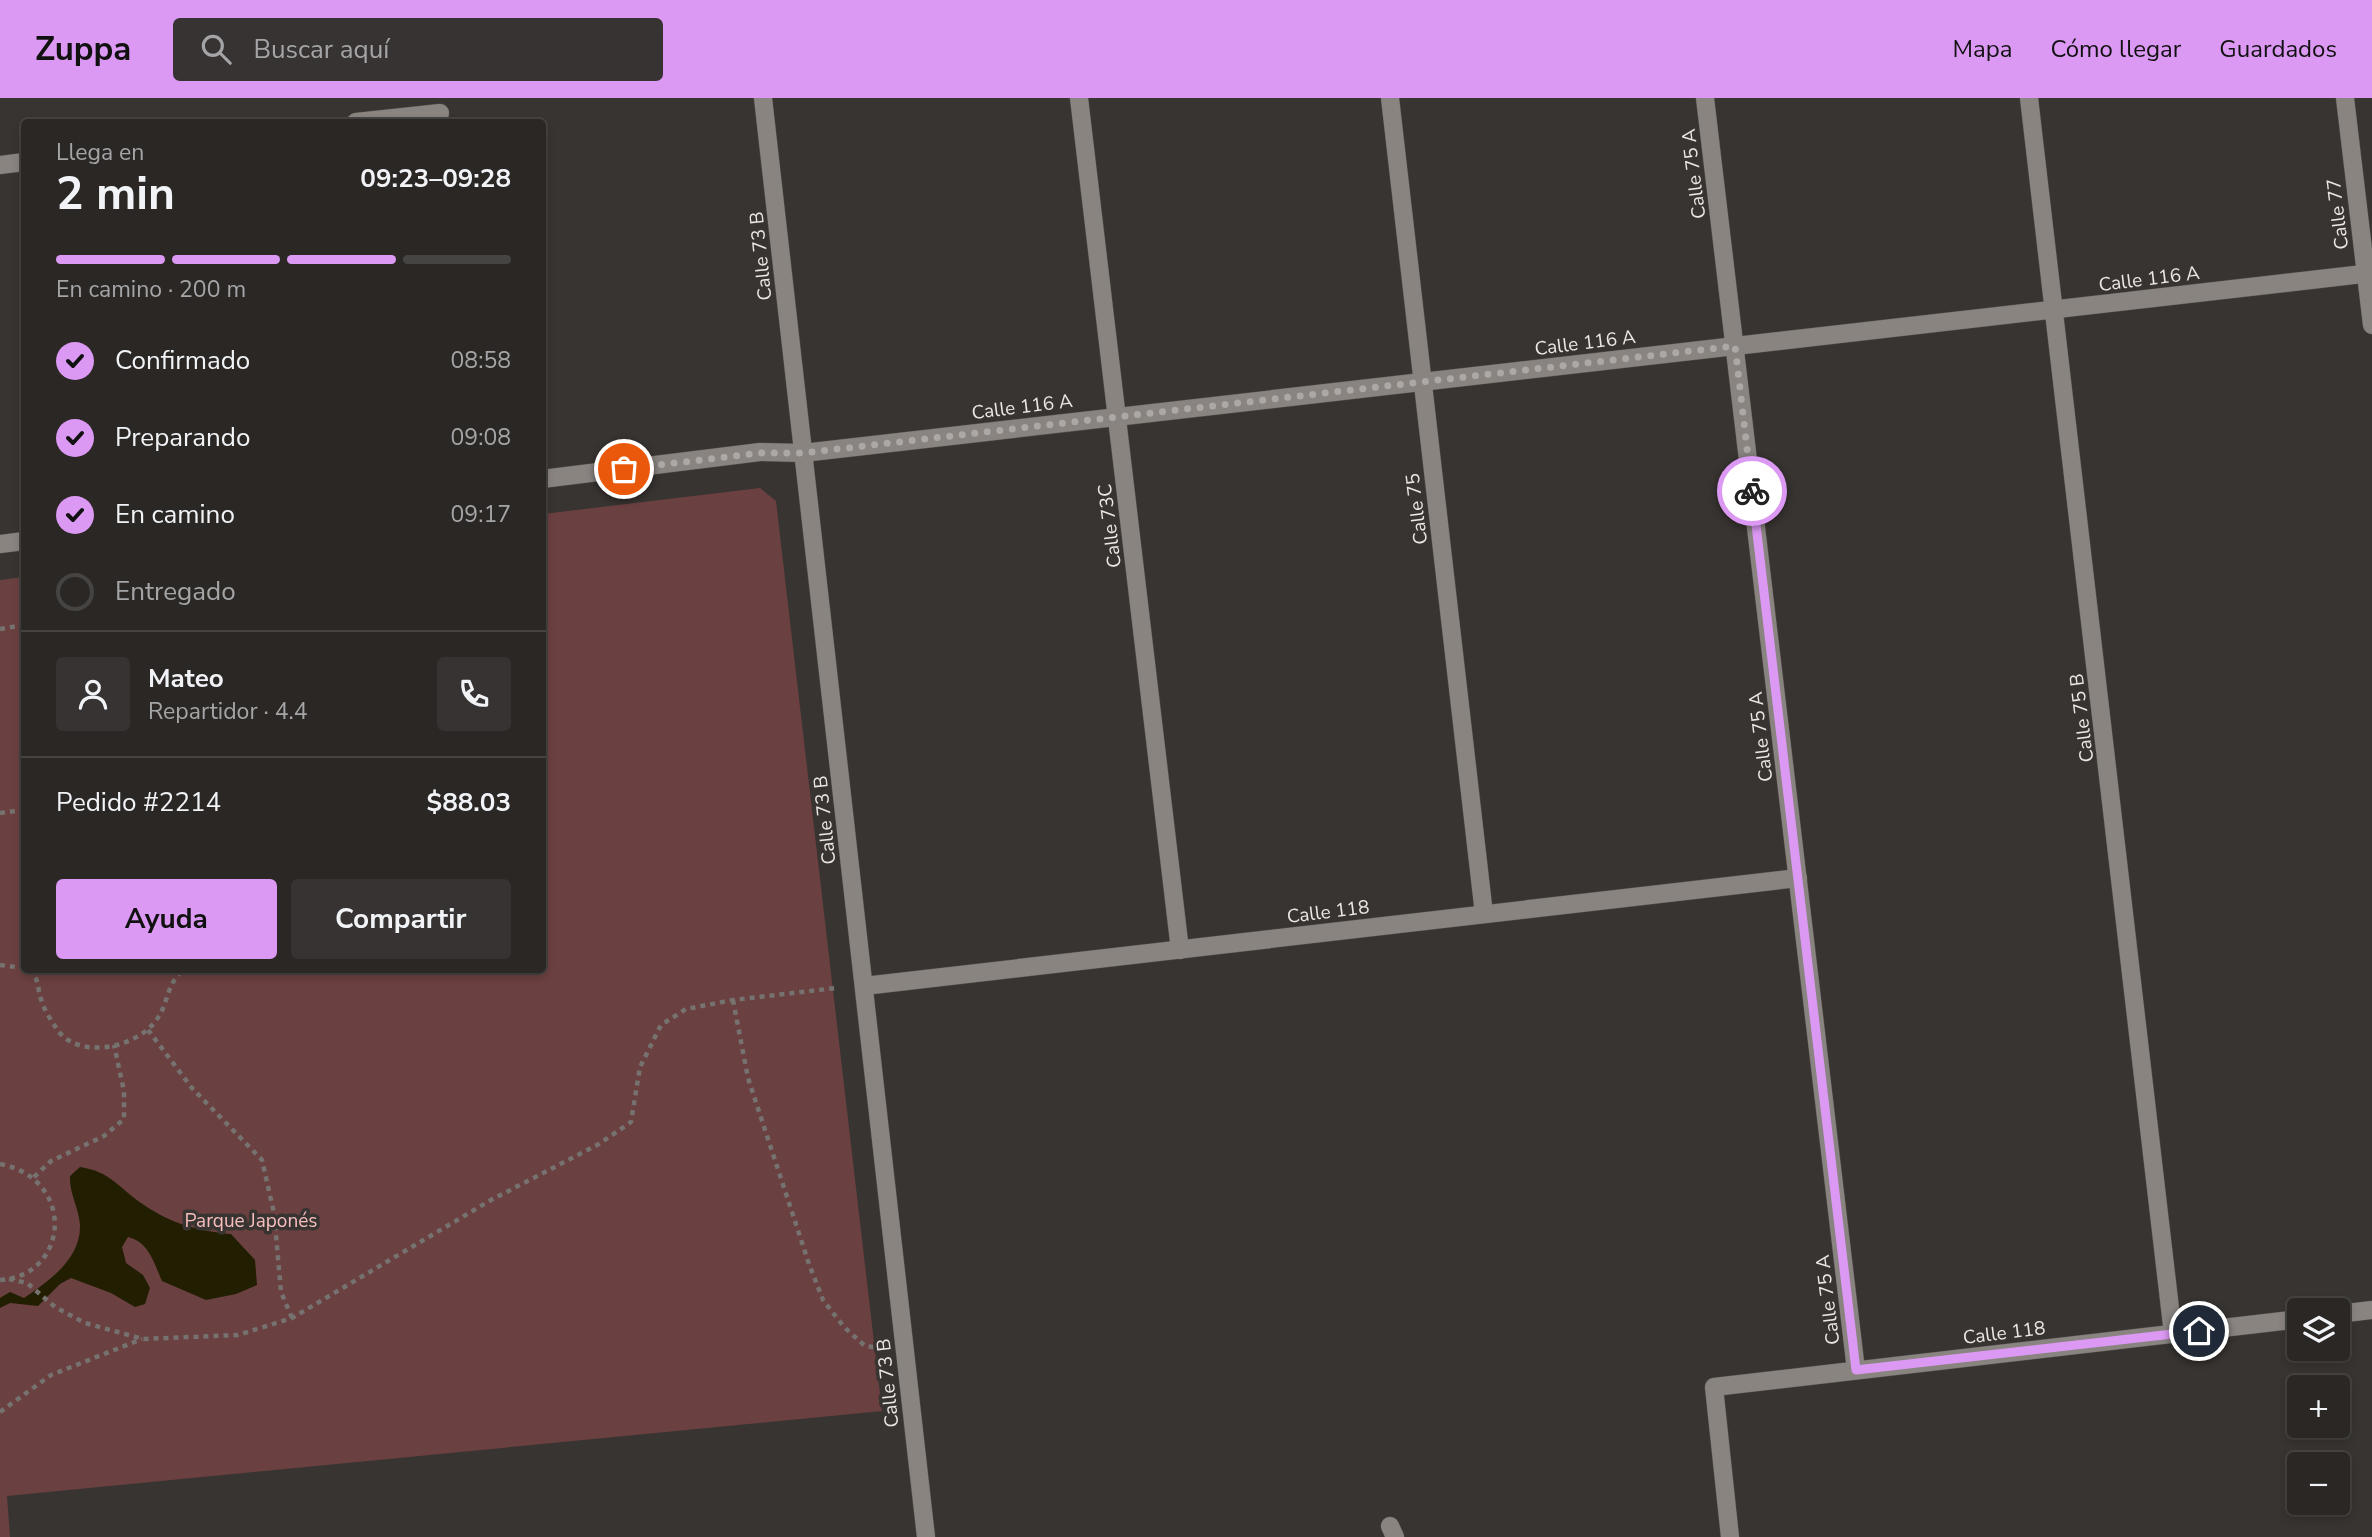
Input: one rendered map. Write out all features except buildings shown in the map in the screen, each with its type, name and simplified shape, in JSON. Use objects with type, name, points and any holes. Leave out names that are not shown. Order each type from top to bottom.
[{"type":"street","name":"Calle 73 B","points":[[763,98],[926,1537]]},
{"type":"street","name":"Calle 73C","points":[[1079,98],[1180,950]]},
{"type":"street","name":"Calle 75","points":[[1390,98],[1484,914]]},
{"type":"street","name":"Calle 75 A","points":[[1705,98],[1856,1370]]},
{"type":"street","name":"Calle 75 B","points":[[2029,98],[2173,1334]]},
{"type":"street","name":"Calle 77","points":[[2345,98],[2369,274],[2372,325]]},
{"type":"street","points":[[379,119],[440,111]]},
{"type":"street","points":[[0,165],[21,162]]},
{"type":"street","name":"Calle 116 A","points":[[546,479],[760,453],[803,453],[2369,274]]},
{"type":"street","points":[[0,544],[21,541]]},
{"type":"street","name":"Calle 118","points":[[864,986],[1798,878]]},
{"type":"street","points":[[2350,1313],[2372,1310]]},
{"type":"street","name":"Calle 118","points":[[1730,1537],[1714,1387],[2287,1321]]},
{"type":"path","points":[[0,629],[21,626]]},
{"type":"path","points":[[0,813],[21,810]]},
{"type":"path","points":[[0,965],[21,968]]},
{"type":"path","points":[[33,973],[41,1000],[63,1037],[88,1048],[128,1041],[148,1030],[160,1015],[174,976],[179,973]]},
{"type":"path","points":[[9,1279],[27,1283],[55,1307],[85,1324],[143,1339],[237,1335],[292,1318],[491,1200],[599,1144],[631,1122],[640,1067],[661,1024],[685,1009],[733,1000],[837,988]]},
{"type":"path","points":[[733,1000],[748,1078],[823,1300],[844,1327],[865,1346],[879,1347]]},
{"type":"path","points":[[148,1030],[192,1088],[262,1160],[274,1213],[281,1292],[292,1318]]},
{"type":"path","points":[[34,1177],[51,1161],[103,1136],[124,1119],[124,1091],[114,1045]]},
{"type":"path","points":[[0,1164],[19,1167],[34,1177],[47,1191],[54,1208],[55,1227],[51,1245],[41,1261],[27,1273],[0,1280]]},
{"type":"path","points":[[0,1412],[51,1375],[143,1339]]},
{"type":"green space","name":"Parque Japonés","points":[[760,488],[776,501],[882,1411],[7,1496],[10,1537],[0,1537],[0,580],[21,577],[21,973],[546,973],[546,514]]},
{"type":"shaded area","points":[[80,1167],[99,1172],[154,1212],[175,1222],[196,1229],[231,1234],[255,1260],[257,1285],[236,1294],[206,1300],[162,1281],[146,1248],[128,1237],[122,1247],[126,1263],[143,1275],[150,1288],[145,1304],[135,1307],[111,1293],[71,1278],[60,1284],[38,1306],[10,1303],[0,1308],[0,1298],[10,1292],[24,1298],[62,1268],[69,1259],[79,1237],[80,1225],[70,1176]]},
{"type":"way so far","points":[[624,469],[760,453],[803,453],[1735,346],[1752,491]]},
{"type":"route","points":[[1752,491],[1856,1370],[2199,1331]]}]
